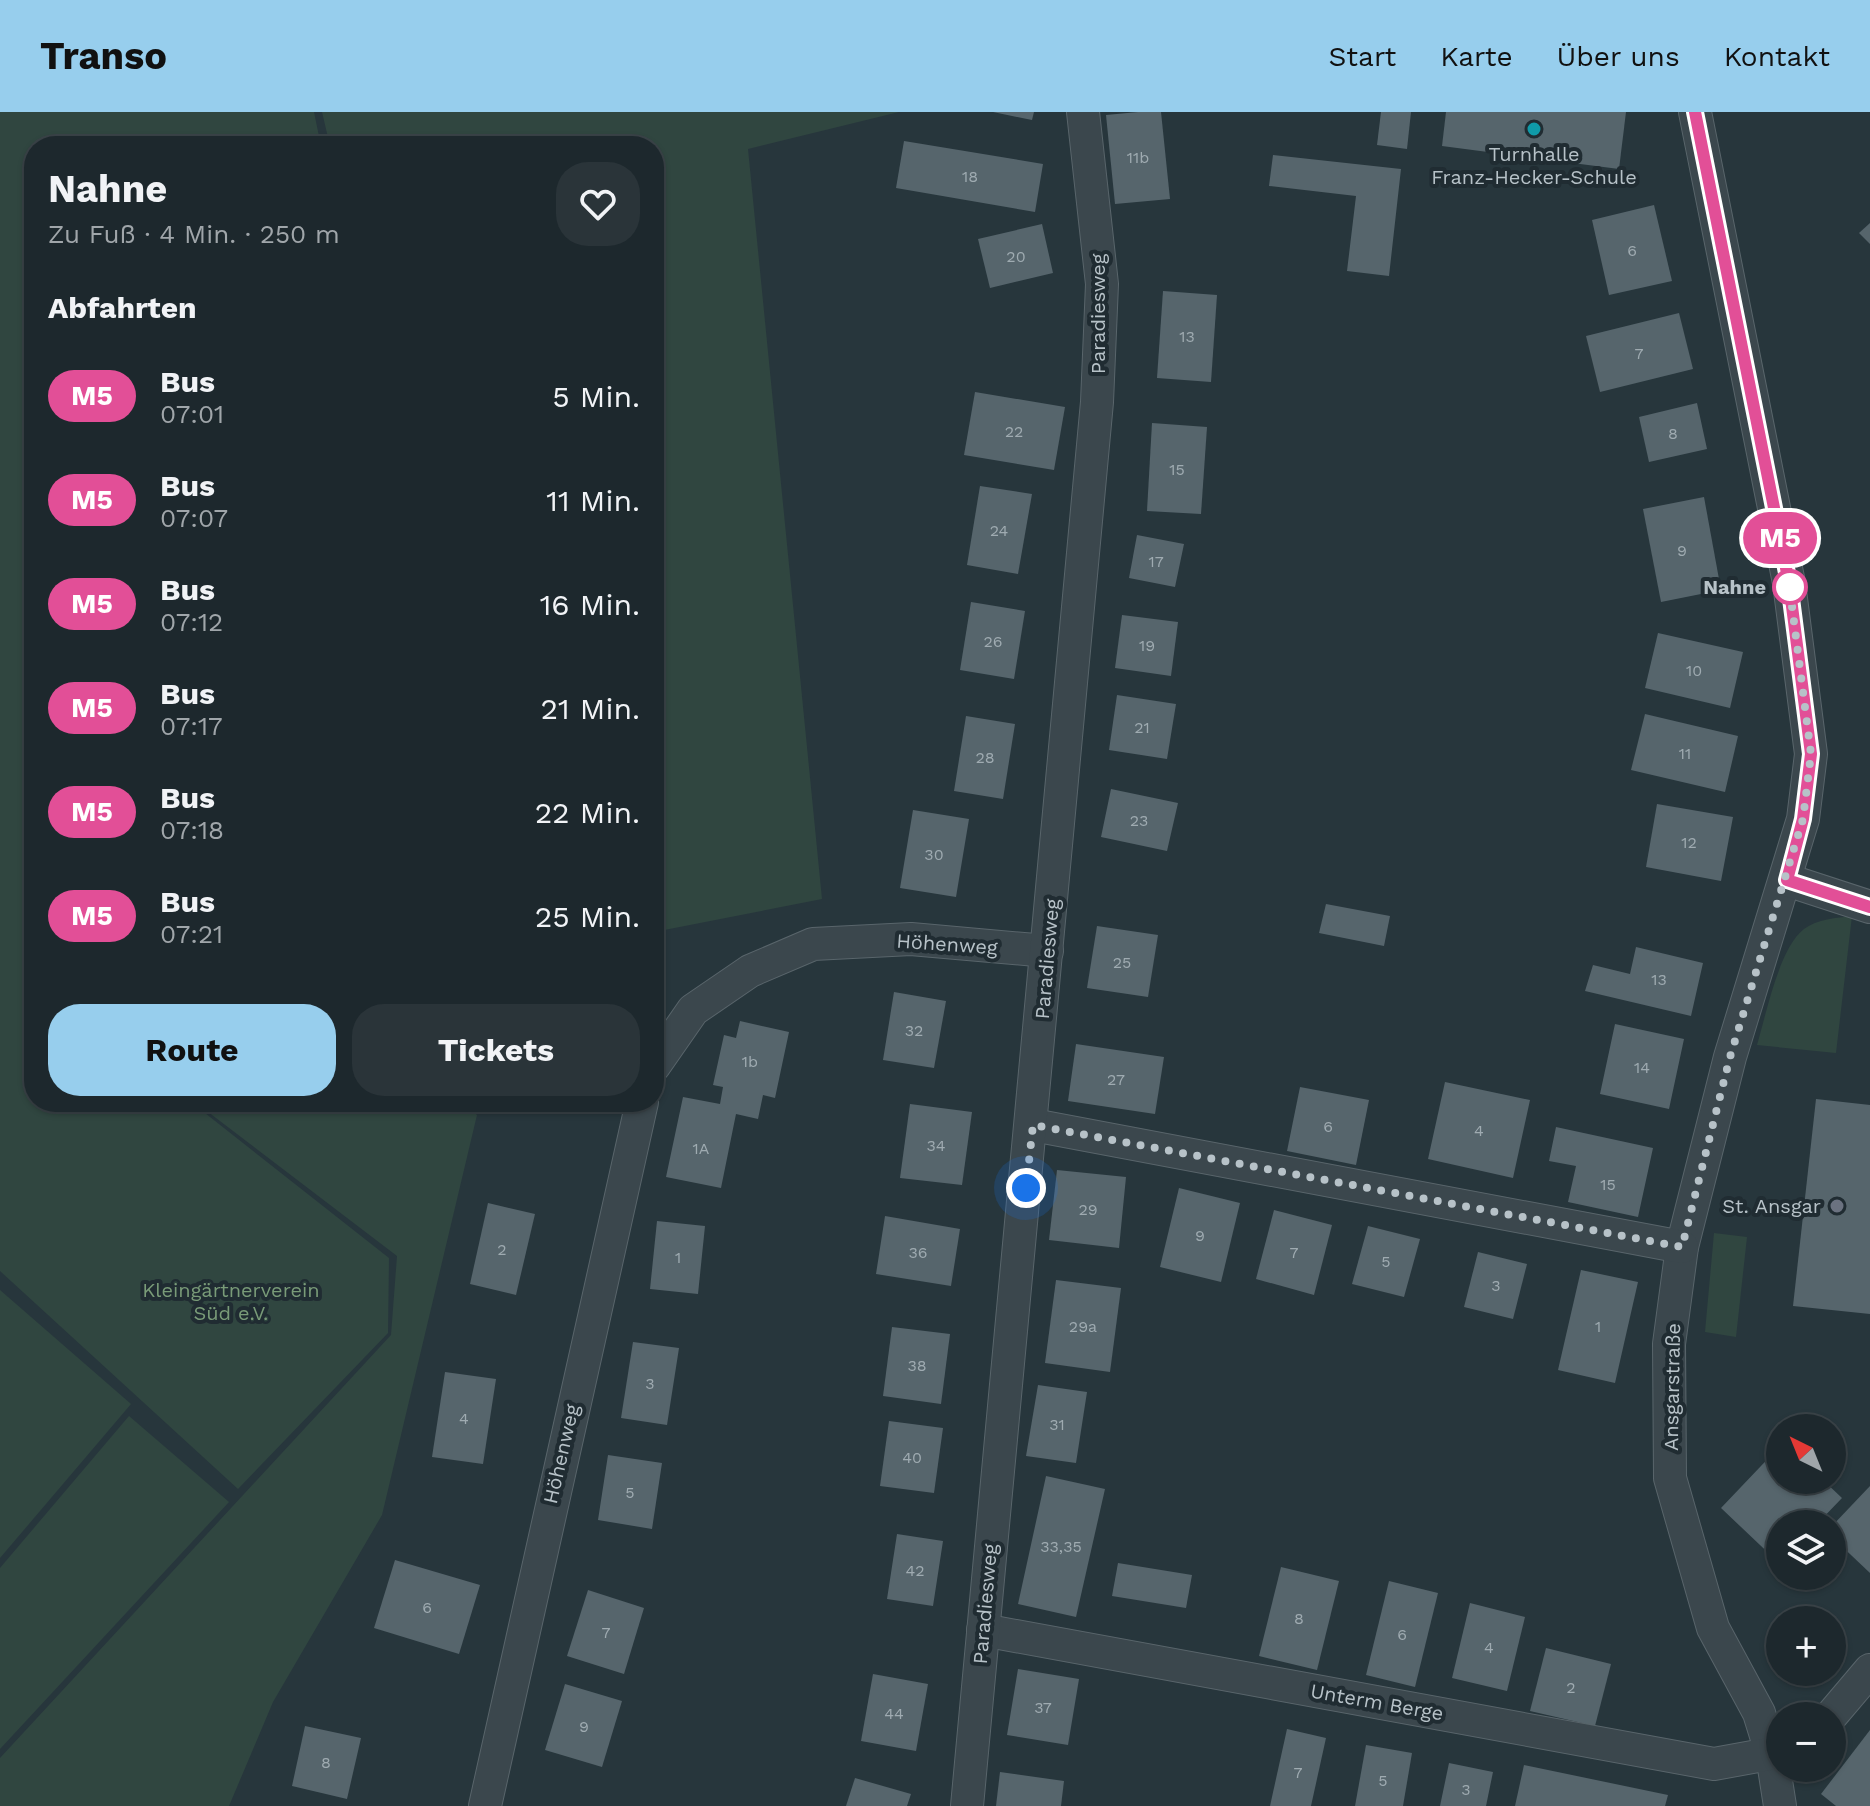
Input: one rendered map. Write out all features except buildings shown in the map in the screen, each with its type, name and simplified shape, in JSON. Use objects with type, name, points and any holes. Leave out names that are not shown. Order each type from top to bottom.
[{"type":"street","name":"Paradiesweg","points":[[967,1806],[1033,1125],[1097,402],[1102,284],[1083,112]]},
{"type":"street","name":"Ansgarstraße","points":[[1695,112],[1789,583],[1811,754],[1803,819],[1787,880],[1730,1057],[1682,1247],[1669,1344],[1670,1478],[1713,1628],[1766,1730]]},
{"type":"street","points":[[1787,880],[1870,907]]},
{"type":"street","name":"Höhenweg","points":[[664,1052],[693,1010],[750,971],[813,944],[911,939],[1047,951]]},
{"type":"street","name":"Höhenweg","points":[[485,1806],[640,1112]]},
{"type":"street","points":[[1033,1125],[1682,1247]]},
{"type":"street","name":"Unterm Berge","points":[[983,1630],[1714,1764],[1766,1756]]},
{"type":"street","points":[[1843,1702],[1870,1670]]},
{"type":"street","name":"Ansgarstraße","points":[[1778,1782],[1780,1806]]},
{"type":"green space","name":"Kleingärtnerverein Süd e.V.","points":[[0,112],[314,112],[319,136],[24,136],[24,1112],[204,1112],[389,1258],[388,1333],[238,1489],[0,1271]]},
{"type":"green space","points":[[322,112],[899,112],[748,149],[822,899],[664,930],[664,136],[328,136]]},
{"type":"green space","points":[[1852,916],[1836,1053],[1757,1045],[1774,983],[1795,938],[1815,923]]},
{"type":"green space","points":[[208,1112],[474,1112],[477,1115],[382,1515],[273,1702],[229,1806],[0,1806],[0,1758],[391,1335],[397,1256]]},
{"type":"green space","points":[[1714,1233],[1747,1237],[1736,1337],[1705,1332]]},
{"type":"green space","points":[[0,1290],[131,1404],[0,1558]]},
{"type":"green space","points":[[129,1416],[229,1502],[0,1749],[0,1568]]},
{"type":"bus line","name":"M5","points":[[1695,112],[1789,583],[1811,754],[1803,819],[1787,880],[1870,907]]},
{"type":"place","name":"Turnhalle Franz-Hecker-Schule","points":[[1534,129]]},
{"type":"place","name":"Nahne","points":[[1790,587]]},
{"type":"place","name":"St. Ansgar","points":[[1837,1206]]},
{"type":"route","points":[[1026,1188],[1033,1125],[1682,1247],[1730,1057],[1787,880],[1803,819],[1811,754],[1789,583],[1790,587]]}]
